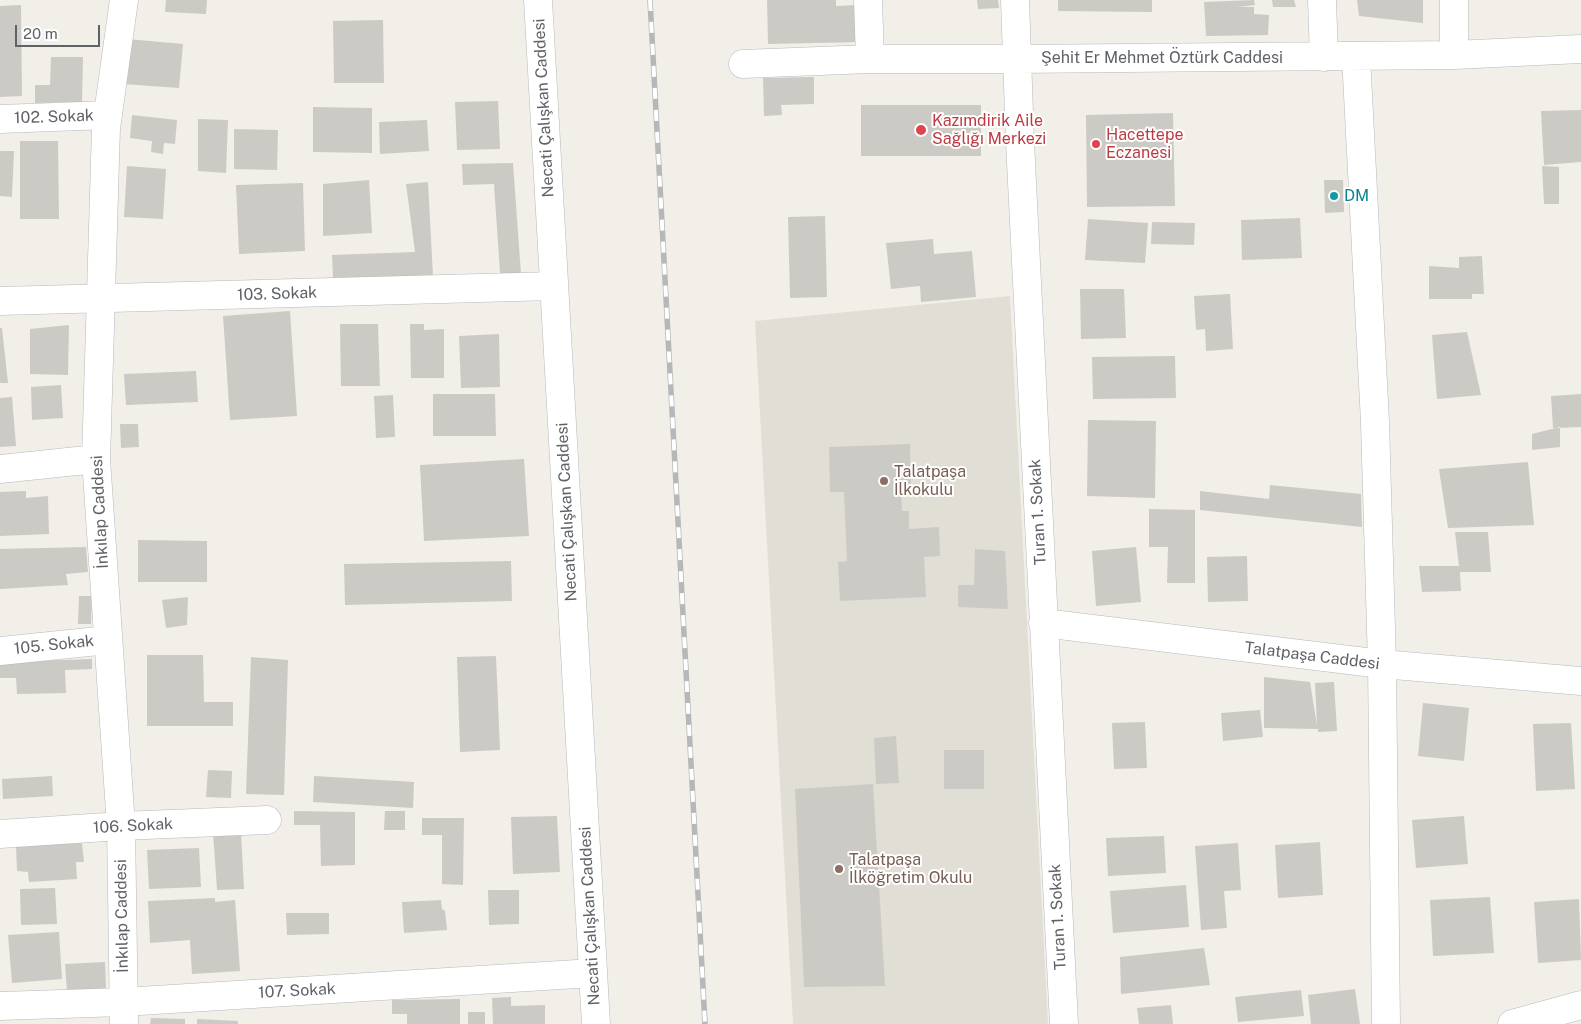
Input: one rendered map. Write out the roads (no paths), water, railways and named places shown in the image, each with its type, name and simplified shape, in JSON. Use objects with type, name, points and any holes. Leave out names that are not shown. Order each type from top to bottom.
[{"type":"street","name":"İnkılap Caddesi","points":[[123,1013],[121,826],[96,459],[108,115],[124,0]]},
{"type":"street","name":"Necati Çalışkan Caddesi","points":[[538,0],[596,1024]]},
{"type":"street","points":[[868,0],[870,59]]},
{"type":"street","name":"Turan 1. Sokak","points":[[1015,0],[1016,60],[1064,1024]]},
{"type":"street","points":[[1322,0],[1324,57]]},
{"type":"street","points":[[1454,0],[1454,55]]},
{"type":"street","name":"Şehit Er Mehmet Öztürk Caddesi","points":[[743,64],[870,59],[1016,60],[1454,55],[1581,49]]},
{"type":"street","points":[[1356,56],[1375,422],[1382,664],[1386,1024]]},
{"type":"street","name":"102. Sokak","points":[[0,119],[108,115]]},
{"type":"street","name":"103. Sokak","points":[[0,301],[554,286]]},
{"type":"street","points":[[0,469],[96,459]]},
{"type":"street","name":"Talatpaşa Caddesi","points":[[1043,623],[1382,664],[1581,681]]},
{"type":"street","name":"105. Sokak","points":[[0,651],[108,640]]},
{"type":"street","name":"106. Sokak","points":[[0,834],[121,826],[267,820]]},
{"type":"street","name":"107. Sokak","points":[[0,1006],[123,1013],[593,974]]},
{"type":"street","points":[[1517,1023],[1581,1005]]},
{"type":"railway","points":[[650,0],[705,1024]]},
{"type":"place","name":"Kazımdirik Aile Sağlığı Merkezi","points":[[921,130]]},
{"type":"place","name":"Hacettepe Eczanesi","points":[[1096,144]]},
{"type":"place","name":"DM","points":[[1334,196]]},
{"type":"place","name":"Talatpaşa İlkokulu","points":[[884,481]]},
{"type":"place","name":"Talatpaşa İlköğretim Okulu","points":[[839,869]]}]
